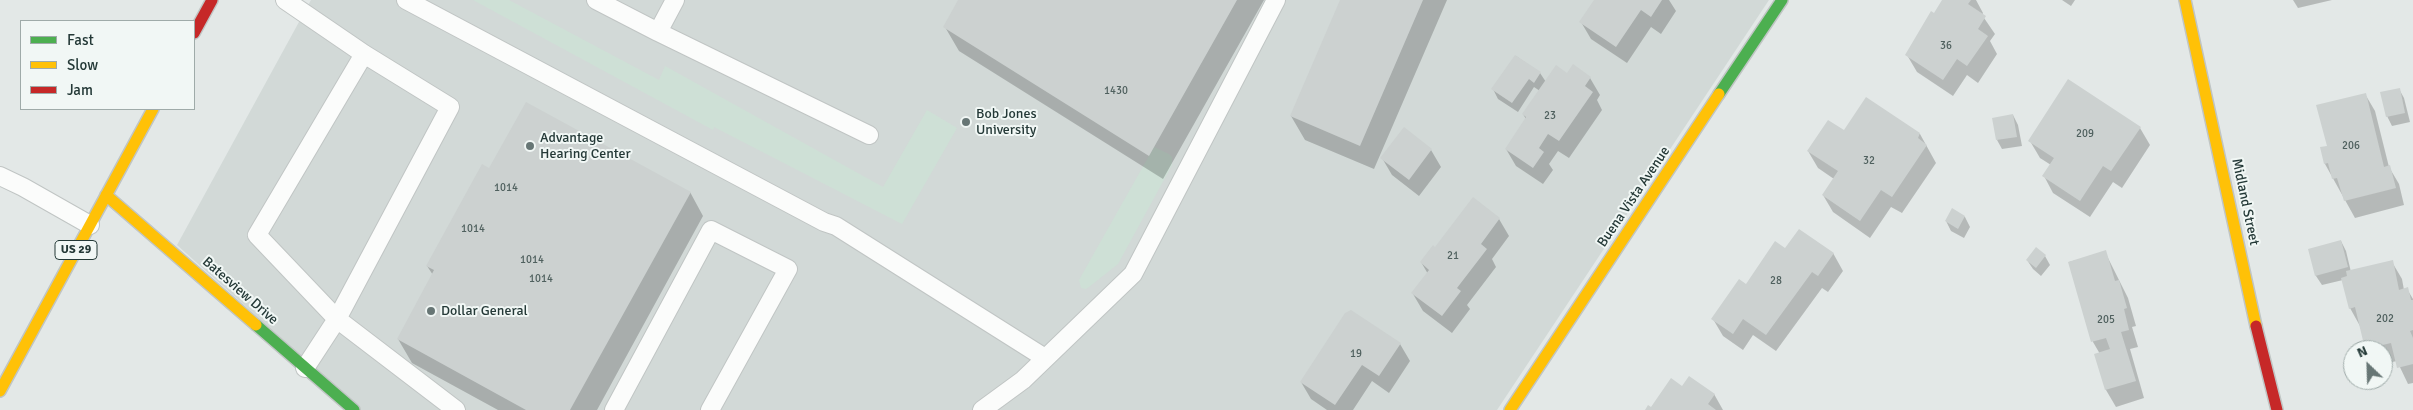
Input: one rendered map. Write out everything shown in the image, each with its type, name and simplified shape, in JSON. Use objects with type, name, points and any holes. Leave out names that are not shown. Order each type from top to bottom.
[{"type":"street","points":[[195,31],[212,0]]},
{"type":"street","name":"Buena Vista Avenue","points":[[1510,410],[1782,0]]},
{"type":"street","name":"Midland Street","points":[[2185,0],[2252,309],[2277,410]]},
{"type":"street","name":"US 29","points":[[0,391],[152,110]]},
{"type":"street","name":"Batesview Drive","points":[[106,195],[354,410]]},
{"type":"lane","points":[[285,0],[364,54],[450,107],[337,319],[305,368]]},
{"type":"lane","points":[[406,0],[824,222],[836,226],[1046,358]]},
{"type":"lane","points":[[596,0],[869,135]]},
{"type":"lane","points":[[658,32],[675,0]]},
{"type":"lane","points":[[982,410],[1022,380],[1133,274],[1276,0]]},
{"type":"lane","points":[[364,54],[257,235],[337,319],[456,410]]},
{"type":"lane","points":[[0,176],[90,225]]},
{"type":"lane","points":[[614,410],[711,230],[788,269],[710,410]]},
{"type":"shaded area","name":"Bob Jones University","points":[[311,0],[1769,0],[1497,410],[361,410],[177,245]]},
{"type":"green space","points":[[473,0],[509,0],[659,80],[665,66],[883,187],[927,110],[957,128],[902,224],[714,127],[713,130]]},
{"type":"green space","points":[[1154,147],[1172,157],[1172,165],[1118,264],[1086,289],[1081,288],[1079,280]]},
{"type":"building","points":[[958,0],[1237,0],[1149,156],[943,27]]},
{"type":"building","points":[[1340,0],[1423,0],[1360,146],[1290,116]]},
{"type":"building","points":[[1594,0],[1662,0],[1651,17],[1641,10],[1616,47],[1579,22]]},
{"type":"building","points":[[1942,0],[1971,0],[1968,4],[1986,16],[1978,29],[1988,36],[1967,66],[1957,59],[1943,80],[1905,55],[1931,11],[1934,13]]},
{"type":"building","points":[[1515,55],[1541,72],[1534,83],[1529,79],[1512,103],[1491,89]]},
{"type":"building","points":[[1573,64],[1591,77],[1585,86],[1593,92],[1559,141],[1548,134],[1539,148],[1544,152],[1533,168],[1505,149],[1526,117],[1522,114],[1556,65],[1567,73]]},
{"type":"building","points":[[2068,79],[2141,127],[2111,171],[2103,166],[2080,201],[2042,176],[2054,158],[2028,141]]},
{"type":"building","points":[[2400,88],[2405,113],[2386,117],[2380,92]]},
{"type":"building","points":[[2366,93],[2384,167],[2390,165],[2396,188],[2344,201],[2337,178],[2332,179],[2328,163],[2324,164],[2320,147],[2327,146],[2316,105]]},
{"type":"building","points":[[1866,97],[1920,133],[1918,138],[1927,145],[1892,197],[1881,190],[1860,221],[1822,195],[1838,171],[1807,151],[1828,120],[1844,130]]},
{"type":"building","points":[[526,102],[691,192],[570,410],[526,410],[397,339],[434,270],[426,266],[482,164],[489,168]]},
{"type":"building","points":[[2013,114],[2017,137],[1996,140],[1992,118]]},
{"type":"building","points":[[1404,127],[1432,149],[1409,180],[1380,158]]},
{"type":"building","points":[[1473,197],[1500,218],[1481,244],[1487,249],[1457,288],[1461,291],[1442,316],[1411,293],[1429,270],[1420,262],[1433,245],[1435,247]]},
{"type":"building","points":[[1952,208],[1965,216],[1958,229],[1945,221]]},
{"type":"building","points":[[1799,229],[1834,253],[1818,276],[1812,272],[1766,335],[1743,319],[1733,334],[1711,319],[1739,279],[1746,284],[1775,241],[1785,248]]},
{"type":"building","points":[[2341,240],[2348,267],[2315,276],[2308,249]]},
{"type":"building","points":[[2036,247],[2046,255],[2036,268],[2026,260]]},
{"type":"building","points":[[2106,250],[2115,281],[2119,280],[2127,308],[2124,309],[2129,330],[2121,332],[2136,381],[2105,390],[2094,354],[2110,349],[2106,338],[2091,342],[2068,262]]},
{"type":"building","points":[[2393,260],[2399,290],[2408,287],[2411,300],[2413,300],[2413,330],[2410,331],[2413,338],[2413,364],[2397,368],[2393,351],[2393,340],[2363,340],[2355,307],[2349,309],[2341,278],[2347,276],[2346,271]]},
{"type":"building","points":[[1351,310],[1401,343],[1379,376],[1362,365],[1335,405],[1300,382],[1345,313]]},
{"type":"building","points":[[1689,376],[1715,394],[1708,404],[1716,410],[1645,410],[1648,405],[1651,407],[1671,378],[1682,386]]},
{"type":"traffic: fast","points":[[1719,94],[1782,0]]},
{"type":"traffic: fast","points":[[256,325],[354,410]]},
{"type":"traffic: slow","points":[[2185,0],[2256,326]]},
{"type":"traffic: slow","points":[[1510,410],[1719,94]]},
{"type":"traffic: slow","points":[[0,391],[152,110]]},
{"type":"traffic: slow","points":[[106,195],[256,325]]},
{"type":"traffic: jam","points":[[195,31],[212,0]]},
{"type":"traffic: jam","points":[[2256,326],[2277,410]]},
{"type":"place","name":"Bob Jones University","points":[[966,122]]},
{"type":"place","name":"Advantage Hearing Center","points":[[530,146]]},
{"type":"place","name":"Dollar General","points":[[431,311]]}]
